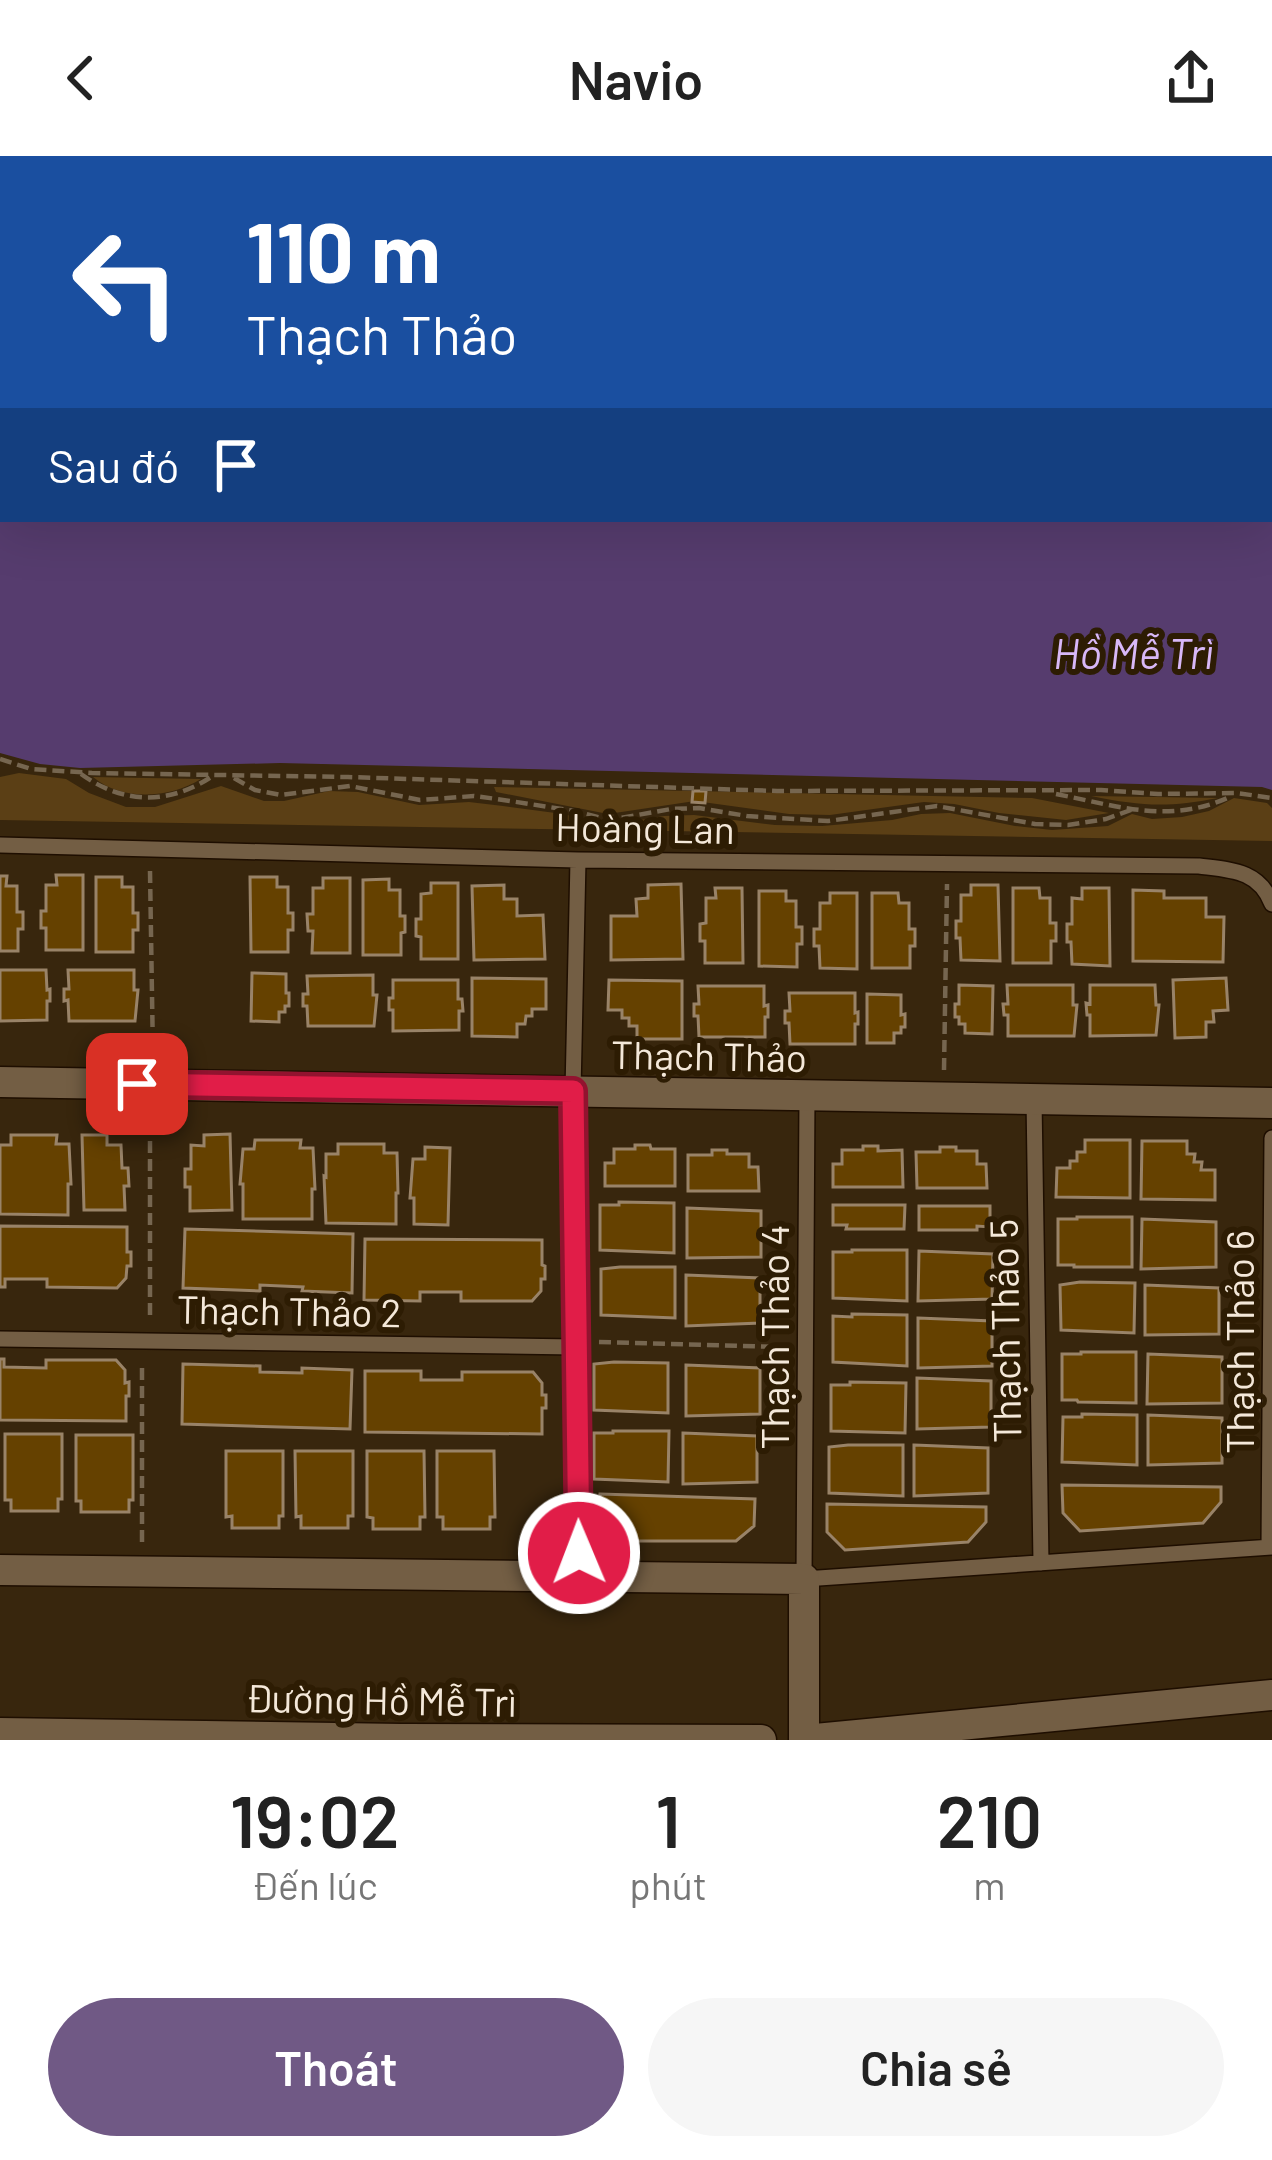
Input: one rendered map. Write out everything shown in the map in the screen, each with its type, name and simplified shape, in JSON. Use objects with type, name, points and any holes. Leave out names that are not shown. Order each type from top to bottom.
[{"type":"street","name":"Thạch Thảo","points":[[0,1082],[1272,1103]]},
{"type":"street","points":[[0,1570],[804,1580],[804,1740],[1272,1695]]},
{"type":"street","name":"Đường Hồ Mễ Trì","points":[[0,1733],[761,1740]]},
{"type":"lane","name":"Hoàng Lan","points":[[0,845],[578,860],[1199,866],[1249,873],[1272,904]]},
{"type":"lane","points":[[578,860],[573,1091],[579,1577]]},
{"type":"lane","name":"Thạch Thảo 4","points":[[804,1580],[807,1095]]},
{"type":"lane","name":"Thạch Thảo 5","points":[[1034,1099],[1040,1563]]},
{"type":"lane","name":"Thạch Thảo 6","points":[[1271,1547],[1272,1138]]},
{"type":"lane","name":"Thạch Thảo 2","points":[[0,1339],[576,1347]]},
{"type":"lane","points":[[804,1580],[1271,1547]]},
{"type":"path","points":[[0,759],[31,769],[77,772],[777,791],[1237,793],[1271,799]]},
{"type":"path","points":[[0,768],[17,764]]},
{"type":"path","points":[[77,772],[99,787],[151,800],[195,788],[214,775]]},
{"type":"path","points":[[228,775],[255,790],[281,795],[350,786],[420,800],[483,797],[610,820],[699,808],[828,821],[937,806],[1035,824],[1068,825],[1131,810]]},
{"type":"path","points":[[483,797],[490,781]]},
{"type":"path","points":[[1042,791],[1150,812],[1185,810],[1237,793]]},
{"type":"path","points":[[150,871],[153,1056]]},
{"type":"path","points":[[944,1075],[946,884]]},
{"type":"path","points":[[150,1112],[150,1315]]},
{"type":"path","points":[[594,1341],[783,1347]]},
{"type":"path","points":[[142,1368],[142,1560]]},
{"type":"shaded area","points":[[19,773],[66,779],[126,807],[155,807],[221,786],[264,801],[329,791],[358,792],[419,805],[469,802],[611,825],[694,815],[822,826],[950,813],[1052,830],[1108,826],[1132,814],[1152,819],[1182,817],[1209,811],[1234,798],[1272,808],[1272,841],[0,820],[0,777]]},
{"type":"shaded area","points":[[93,777],[201,779],[175,790],[132,794]]},
{"type":"shaded area","points":[[494,787],[1032,798],[1109,813],[1066,820],[924,802],[830,815],[789,814],[695,801],[608,814],[496,792]]},
{"type":"shaded area","points":[[1091,796],[1218,798],[1154,804]]},
{"type":"water","name":"Hồ Mễ Trì","points":[[0,522],[1272,522],[1272,790],[280,763],[80,768],[0,753]]},
{"type":"building","points":[[693,791],[706,791],[705,803],[692,802]]},
{"type":"building","points":[[56,875],[83,875],[83,950],[46,950],[41,911],[46,911],[46,885],[57,885]]},
{"type":"building","points":[[0,876],[7,876],[6,886],[17,886],[17,912],[23,912],[18,951],[0,951]]},
{"type":"building","points":[[96,877],[122,877],[122,887],[133,887],[138,930],[133,930],[133,952],[96,952]]},
{"type":"building","points":[[250,877],[277,877],[277,887],[288,887],[293,930],[288,930],[288,952],[251,952]]},
{"type":"building","points":[[323,878],[350,878],[350,953],[312,953],[313,931],[308,931],[307,914],[313,914],[313,888],[323,888]]},
{"type":"building","points":[[389,879],[389,890],[400,890],[400,916],[405,916],[401,955],[363,955],[363,880]]},
{"type":"building","points":[[431,883],[458,883],[458,959],[421,959],[416,919],[421,919],[421,894],[431,893]]},
{"type":"building","points":[[681,884],[683,959],[611,960],[611,916],[637,916],[636,899],[648,898],[648,885]]},
{"type":"building","points":[[504,885],[504,899],[517,899],[517,916],[543,915],[545,959],[474,960],[472,886]]},
{"type":"building","points":[[971,885],[998,885],[1000,961],[961,960],[956,921],[961,921],[961,895],[971,895]]},
{"type":"building","points":[[715,888],[742,888],[743,963],[705,963],[700,924],[706,923],[706,898],[716,898]]},
{"type":"building","points":[[1013,888],[1039,888],[1040,898],[1050,898],[1050,923],[1056,923],[1051,963],[1013,963]]},
{"type":"building","points":[[1082,888],[1109,888],[1110,966],[1072,964],[1067,924],[1072,924],[1072,898],[1082,899]]},
{"type":"building","points":[[1133,890],[1164,891],[1164,898],[1206,898],[1206,917],[1224,917],[1223,962],[1133,961]]},
{"type":"building","points":[[759,891],[786,891],[786,901],[796,901],[796,927],[802,927],[797,967],[759,966]]},
{"type":"building","points":[[830,893],[857,893],[857,969],[820,968],[814,929],[820,929],[820,903],[830,903]]},
{"type":"building","points":[[872,893],[898,893],[899,903],[909,903],[909,929],[915,929],[910,968],[872,968]]},
{"type":"building","points":[[0,970],[46,970],[50,989],[47,1020],[0,1021]]},
{"type":"building","points":[[68,970],[134,970],[134,990],[138,990],[135,1021],[69,1021],[68,1000],[64,1001]]},
{"type":"building","points":[[252,973],[286,974],[289,1006],[279,1012],[279,1022],[251,1021]]},
{"type":"building","points":[[373,975],[373,995],[377,995],[374,1026],[308,1026],[307,1006],[303,1006],[307,976]]},
{"type":"building","points":[[472,978],[546,979],[546,1009],[532,1009],[525,1024],[517,1024],[517,1037],[472,1036]]},
{"type":"building","points":[[1226,978],[1228,1010],[1213,1011],[1214,1022],[1206,1022],[1206,1037],[1175,1038],[1173,980]]},
{"type":"building","points":[[393,980],[458,980],[463,1011],[459,1011],[459,1030],[393,1031],[389,998],[393,998]]},
{"type":"building","points":[[609,980],[682,981],[682,1039],[637,1039],[637,1026],[629,1026],[622,1010],[608,1010]]},
{"type":"building","points":[[959,985],[993,986],[992,1034],[965,1033],[965,1024],[955,1017]]},
{"type":"building","points":[[1007,985],[1073,985],[1073,1005],[1077,1005],[1074,1036],[1008,1036],[1003,1004],[1008,1004]]},
{"type":"building","points":[[1090,985],[1155,985],[1156,1035],[1090,1036],[1086,1003],[1090,1004]]},
{"type":"building","points":[[698,986],[764,986],[764,1006],[768,1005],[765,1037],[699,1037],[698,1016],[694,1016]]},
{"type":"building","points":[[789,993],[855,993],[855,1044],[790,1044],[789,1023],[785,1023]]},
{"type":"building","points":[[867,994],[901,995],[905,1027],[894,1033],[894,1043],[867,1043]]},
{"type":"building","points":[[230,1134],[232,1210],[190,1211],[185,1169],[191,1169],[191,1145],[204,1146],[204,1135]]},
{"type":"building","points":[[11,1135],[57,1135],[56,1144],[69,1144],[68,1215],[0,1214],[0,1145],[11,1145]]},
{"type":"building","points":[[82,1135],[107,1135],[107,1145],[121,1145],[122,1168],[128,1168],[125,1210],[84,1210]]},
{"type":"building","points":[[255,1140],[301,1140],[300,1148],[313,1148],[312,1219],[243,1219],[243,1149],[254,1149]]},
{"type":"building","points":[[1085,1140],[1130,1140],[1130,1198],[1056,1197],[1057,1168],[1070,1168],[1070,1161],[1077,1161],[1077,1152],[1085,1152]]},
{"type":"building","points":[[1142,1141],[1187,1141],[1187,1154],[1195,1154],[1194,1162],[1202,1162],[1201,1170],[1215,1170],[1215,1200],[1141,1199]]},
{"type":"building","points":[[338,1144],[384,1144],[384,1153],[397,1153],[396,1224],[326,1223],[326,1154],[338,1154]]},
{"type":"building","points":[[635,1145],[675,1149],[675,1186],[605,1186],[605,1163],[614,1163],[614,1149],[635,1149]]},
{"type":"building","points":[[863,1146],[902,1150],[903,1187],[833,1187],[833,1164],[842,1164],[842,1150],[863,1150]]},
{"type":"building","points":[[425,1147],[450,1148],[448,1225],[414,1224],[413,1159],[425,1159]]},
{"type":"building","points":[[940,1147],[977,1151],[977,1164],[986,1164],[987,1188],[917,1188],[916,1152],[940,1152]]},
{"type":"building","points":[[712,1150],[749,1154],[749,1167],[758,1167],[759,1191],[688,1191],[688,1155],[712,1155]]},
{"type":"building","points":[[674,1203],[674,1253],[600,1250],[600,1205]]},
{"type":"building","points":[[833,1205],[905,1205],[904,1229],[833,1225]]},
{"type":"building","points":[[919,1206],[990,1206],[990,1227],[919,1230]]},
{"type":"building","points":[[687,1208],[761,1211],[761,1257],[687,1258]]},
{"type":"building","points":[[1132,1217],[1132,1267],[1058,1265],[1058,1219]]},
{"type":"building","points":[[1142,1219],[1216,1222],[1216,1267],[1141,1269]]},
{"type":"building","points":[[0,1226],[127,1227],[131,1266],[117,1288],[47,1287],[47,1279],[5,1279],[5,1287],[0,1287]]},
{"type":"building","points":[[185,1229],[353,1234],[352,1293],[260,1285],[260,1291],[183,1288]]},
{"type":"building","points":[[365,1239],[542,1240],[545,1279],[532,1301],[461,1301],[461,1292],[420,1292],[420,1301],[364,1300]]},
{"type":"building","points":[[907,1250],[907,1301],[833,1298],[833,1252]]},
{"type":"building","points":[[919,1251],[993,1254],[992,1299],[918,1301]]},
{"type":"building","points":[[675,1267],[675,1318],[601,1315],[601,1269]]},
{"type":"building","points":[[686,1275],[760,1278],[760,1323],[686,1326]]},
{"type":"building","points":[[1135,1283],[1134,1333],[1061,1330],[1060,1285]]},
{"type":"building","points":[[1145,1285],[1219,1288],[1219,1334],[1145,1335]]},
{"type":"building","points":[[907,1315],[907,1366],[833,1362],[833,1316]]},
{"type":"building","points":[[918,1318],[992,1321],[992,1366],[918,1368]]},
{"type":"building","points":[[1136,1352],[1136,1403],[1062,1400],[1062,1354]]},
{"type":"building","points":[[1148,1354],[1222,1357],[1222,1403],[1147,1404]]},
{"type":"building","points":[[0,1359],[4,1367],[46,1368],[46,1360],[116,1360],[125,1370],[125,1383],[129,1382],[126,1421],[0,1420]]},
{"type":"building","points":[[668,1363],[668,1413],[594,1410],[594,1364]]},
{"type":"building","points":[[183,1364],[260,1366],[260,1372],[352,1370],[350,1429],[182,1424]]},
{"type":"building","points":[[686,1365],[760,1368],[760,1414],[686,1416]]},
{"type":"building","points":[[365,1371],[421,1371],[421,1380],[462,1380],[462,1372],[533,1372],[546,1395],[542,1434],[365,1432]]},
{"type":"building","points":[[917,1378],[991,1381],[991,1427],[917,1429]]},
{"type":"building","points":[[906,1383],[905,1433],[831,1431],[831,1385]]},
{"type":"building","points":[[1137,1415],[1137,1465],[1062,1462],[1063,1417]]},
{"type":"building","points":[[1148,1415],[1222,1418],[1222,1463],[1148,1465]]},
{"type":"building","points":[[669,1431],[668,1482],[594,1479],[594,1433]]},
{"type":"building","points":[[683,1433],[757,1436],[757,1482],[683,1484]]},
{"type":"building","points":[[5,1434],[62,1434],[58,1511],[11,1511],[11,1500],[5,1500]]},
{"type":"building","points":[[76,1435],[133,1435],[129,1512],[81,1512],[81,1501],[76,1501]]},
{"type":"building","points":[[903,1445],[903,1496],[829,1493],[829,1447]]},
{"type":"building","points":[[914,1445],[988,1448],[988,1493],[914,1496]]},
{"type":"building","points":[[226,1451],[283,1451],[279,1528],[232,1528],[232,1516],[226,1517]]},
{"type":"building","points":[[295,1451],[353,1451],[353,1516],[348,1516],[348,1528],[301,1528],[301,1516],[296,1517]]},
{"type":"building","points":[[367,1451],[424,1451],[425,1517],[420,1517],[420,1529],[373,1529],[373,1518],[367,1517]]},
{"type":"building","points":[[437,1451],[494,1451],[495,1517],[490,1517],[490,1529],[443,1529],[443,1517],[437,1517]]},
{"type":"building","points":[[1062,1485],[1221,1487],[1221,1502],[1203,1523],[1080,1531],[1063,1513]]},
{"type":"building","points":[[600,1494],[755,1499],[754,1526],[736,1541],[618,1541],[599,1524]]},
{"type":"building","points":[[827,1504],[986,1507],[986,1522],[968,1542],[845,1550],[827,1532]]},
{"type":"route","points":[[137,1084],[573,1091],[579,1553]]}]
